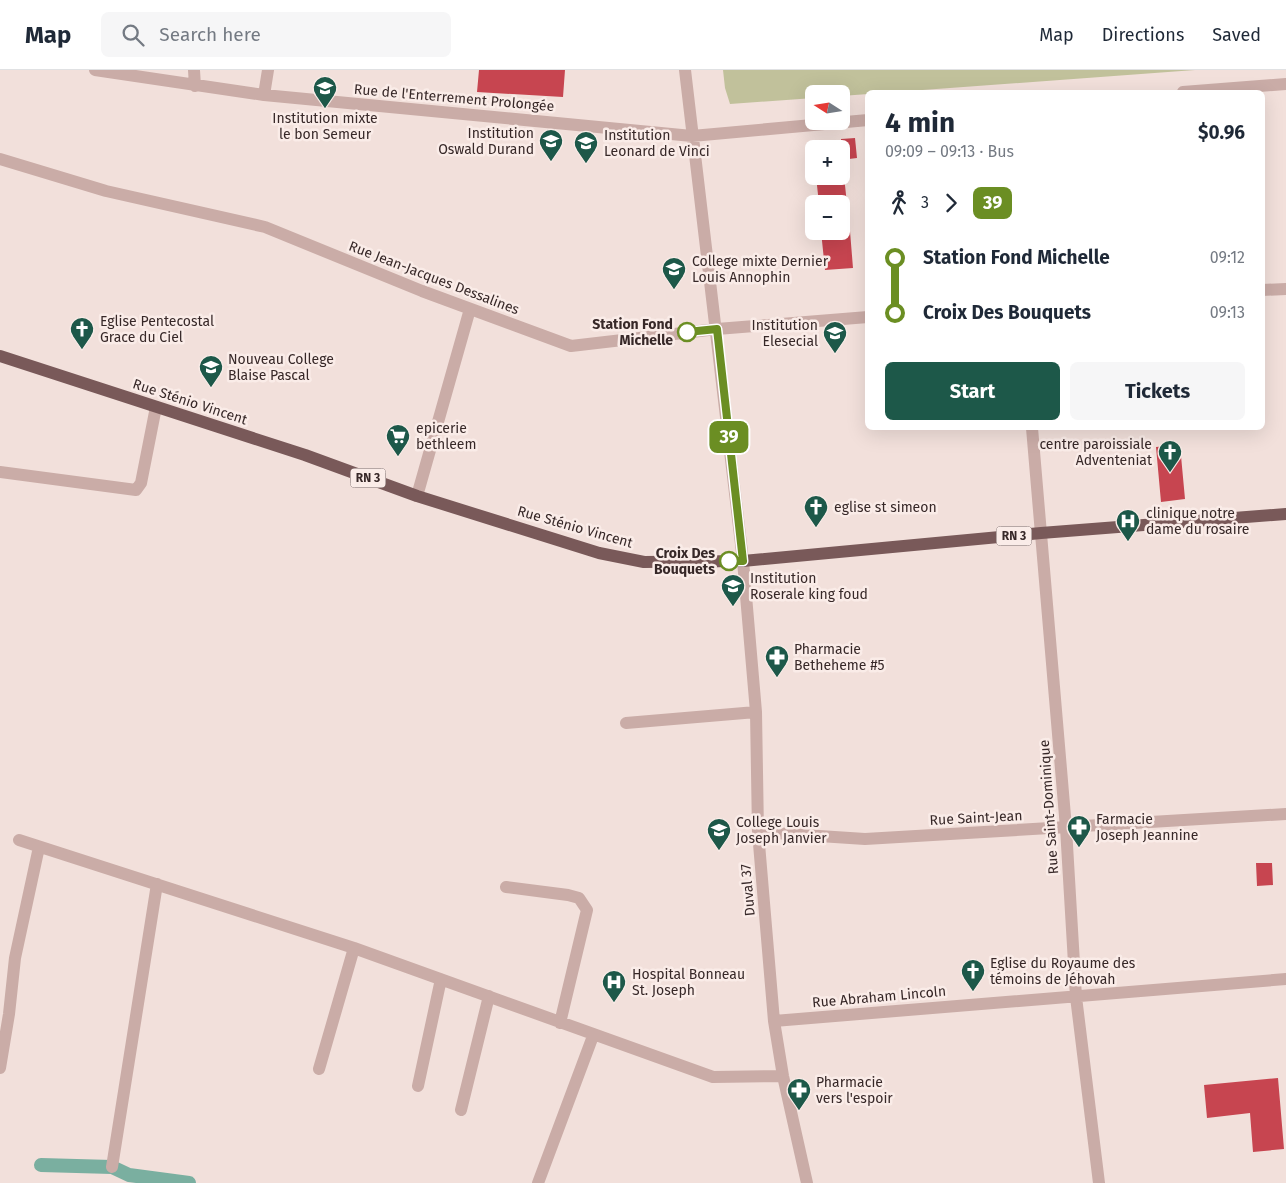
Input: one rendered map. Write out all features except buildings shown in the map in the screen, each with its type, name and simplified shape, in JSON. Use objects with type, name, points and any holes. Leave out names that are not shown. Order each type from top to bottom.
[{"type":"main road","name":"Rue Sténio Vincent","points":[[0,356],[305,455],[417,496],[564,542],[644,562],[743,561],[1042,533],[1286,514]]},
{"type":"street","name":"Rue de l'Enterrement Prolongée","points":[[95,70],[264,95],[692,136],[865,120]]},
{"type":"street","points":[[194,70],[194,86]]},
{"type":"street","points":[[264,95],[268,70]]},
{"type":"street","name":"Duval 37","points":[[685,70],[743,561],[756,712],[758,832],[774,1021],[783,1076],[807,1183]]},
{"type":"street","points":[[1209,90],[1286,84]]},
{"type":"street","name":"Rue Jean-Jacques Dessalines","points":[[0,159],[106,191],[265,227],[470,309],[571,346],[717,329],[865,317]]},
{"type":"street","points":[[1265,290],[1286,289]]},
{"type":"street","points":[[417,496],[470,309]]},
{"type":"street","points":[[0,472],[136,490],[141,483],[156,407]]},
{"type":"street","name":"Rue Saint-Dominique","points":[[1032,430],[1066,828],[1076,997],[1099,1183]]},
{"type":"street","points":[[626,723],[756,712]]},
{"type":"street","name":"Rue Saint-Jean","points":[[758,832],[865,839],[1286,814]]},
{"type":"street","points":[[19,840],[354,948],[593,1036],[713,1077],[783,1076]]},
{"type":"street","points":[[0,1068],[9,1014],[15,958],[39,847]]},
{"type":"street","points":[[112,1167],[157,884]]},
{"type":"street","points":[[506,887],[579,898],[587,910],[560,1023]]},
{"type":"street","points":[[319,1069],[354,948]]},
{"type":"street","points":[[418,1086],[442,979]]},
{"type":"street","name":"Rue Abraham Lincoln","points":[[774,1021],[1286,979]]},
{"type":"street","points":[[461,1110],[488,996]]},
{"type":"street","points":[[538,1183],[593,1036]]},
{"type":"green space","points":[[723,70],[1195,70],[923,90],[865,90],[865,94],[850,95],[850,85],[805,85],[805,99],[730,104],[725,88]]},
{"type":"waterway","points":[[41,1165],[112,1167],[129,1175],[189,1183]]},
{"type":"bus line","name":"39","points":[[687,332],[717,329],[743,561],[729,561]]},
{"type":"place","name":"Institution mixte le bon Semeur","points":[[325,109]]},
{"type":"place","name":"Institution Oswald Durand","points":[[551,162]]},
{"type":"place","name":"Institution Leonard de Vinci","points":[[586,164]]},
{"type":"place","name":"College mixte Dernier Louis Annophin","points":[[674,290]]},
{"type":"place","name":"Station Fond Michelle","points":[[687,332]]},
{"type":"place","name":"Eglise Pentecostal Grace du Ciel","points":[[82,350]]},
{"type":"place","name":"Institution Elesecial","points":[[835,354]]},
{"type":"place","name":"Nouveau College Blaise Pascal","points":[[211,388]]},
{"type":"place","name":"epicerie bethleem","points":[[398,457]]},
{"type":"place","name":"centre paroissiale Adventeniat","points":[[1170,473]]},
{"type":"place","name":"eglise st simeon","points":[[816,528]]},
{"type":"place","name":"clinique notre dame du rosaire","points":[[1128,542]]},
{"type":"place","name":"Croix Des Bouquets","points":[[729,561]]},
{"type":"place","name":"Institution Roserale king foud","points":[[733,607]]},
{"type":"place","name":"Pharmacie Betheheme #5","points":[[777,678]]},
{"type":"place","name":"Farmacie Joseph Jeannine","points":[[1079,848]]},
{"type":"place","name":"College Louis Joseph Janvier","points":[[719,851]]},
{"type":"place","name":"Eglise du Royaume des témoins de Jéhovah","points":[[973,992]]},
{"type":"place","name":"Hospital Bonneau St. Joseph","points":[[614,1003]]},
{"type":"place","name":"Pharmacie vers l'espoir","points":[[799,1111]]}]
